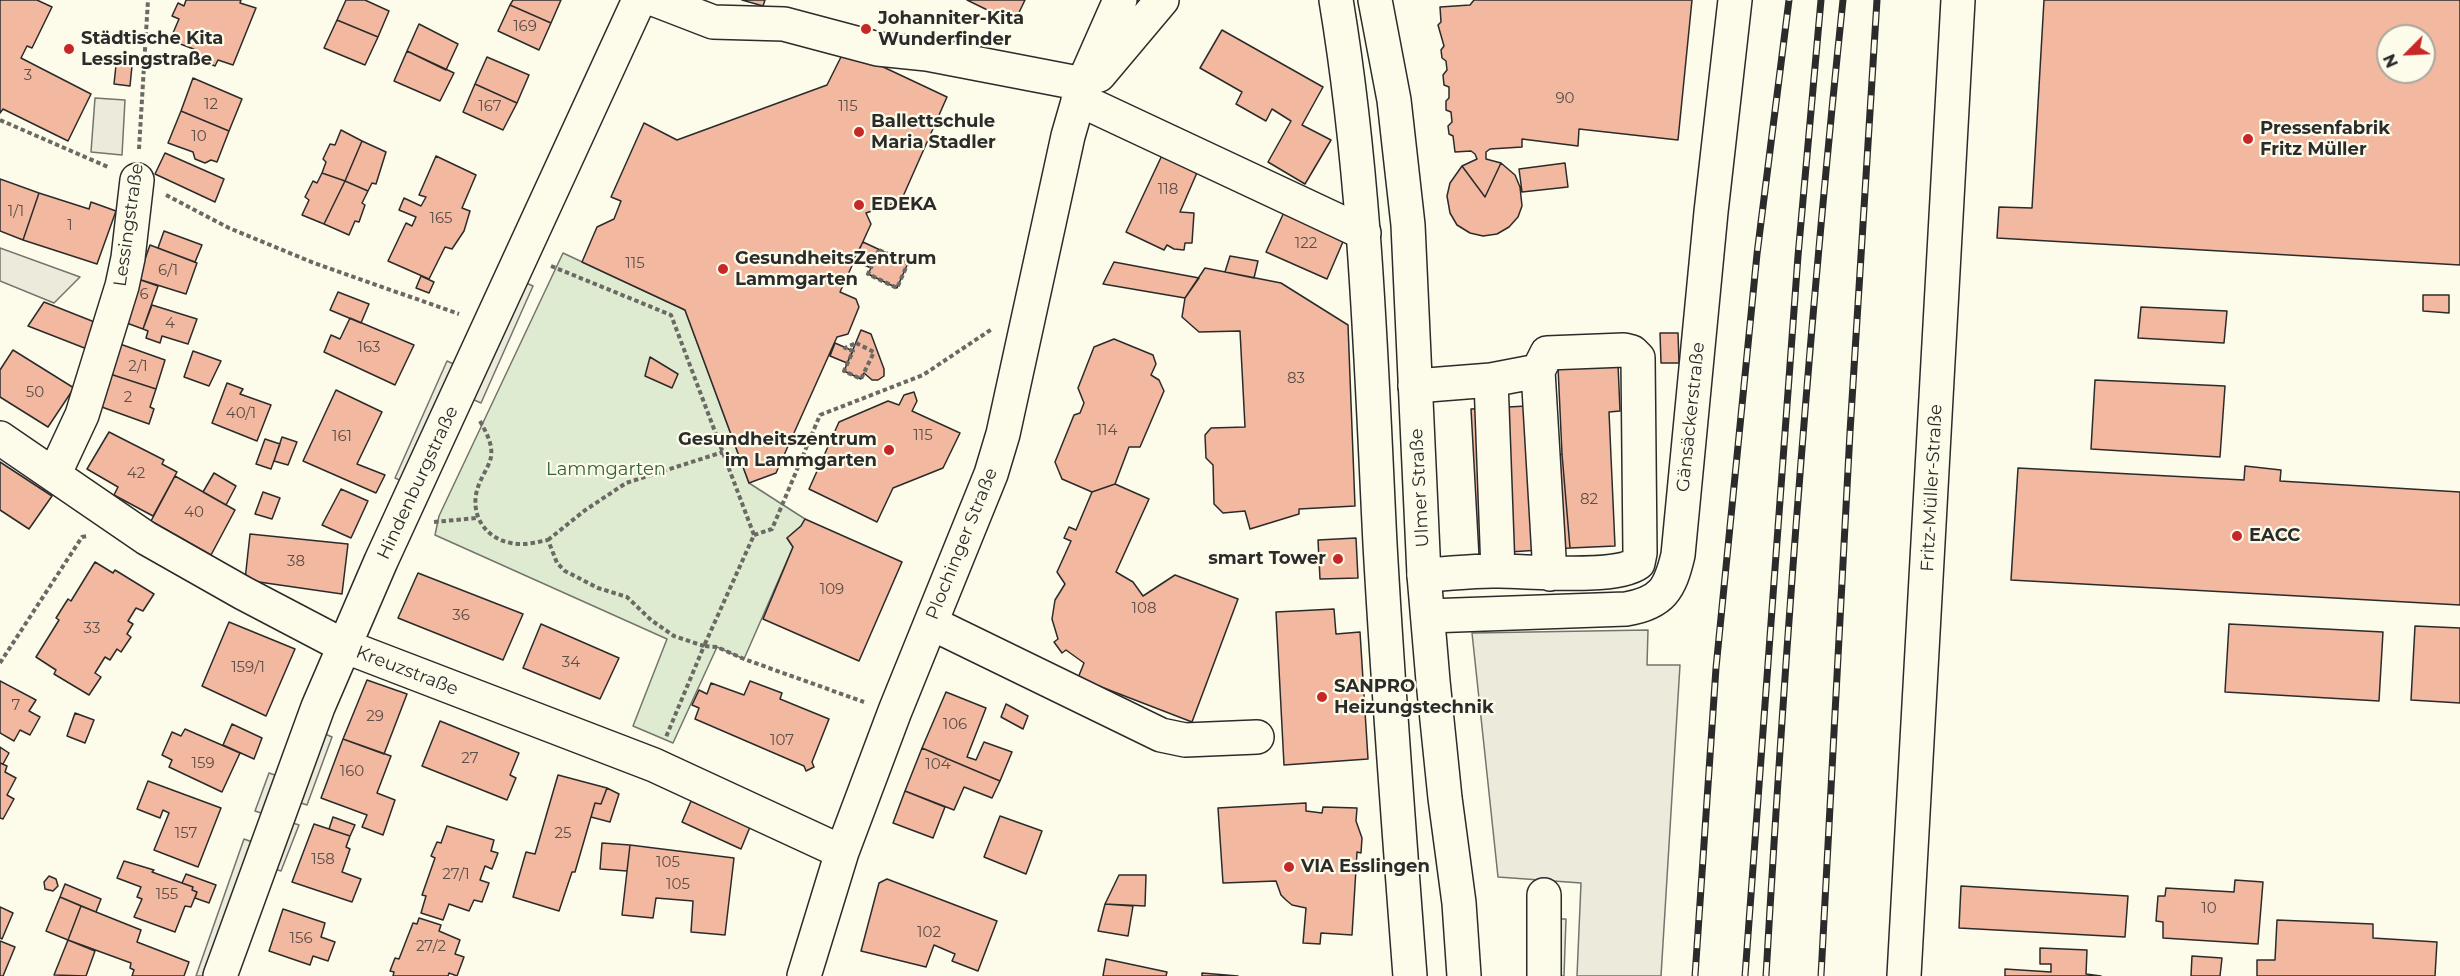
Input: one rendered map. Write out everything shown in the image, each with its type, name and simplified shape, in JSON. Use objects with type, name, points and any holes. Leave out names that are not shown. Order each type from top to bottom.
[{"type":"street","name":"Hindenburgstraße","points":[[220,976],[318,707],[344,646],[639,0]]},
{"type":"street","points":[[656,0],[713,22],[784,24],[878,49],[927,54],[1081,91],[1364,233]]},
{"type":"street","name":"Plochinger Straße","points":[[804,976],[842,852],[895,711],[991,474],[1003,434],[1068,136],[1081,91],[1120,0]]},
{"type":"street","name":"Plochinger Straße","points":[[1081,91],[1162,0]]},
{"type":"street","points":[[1336,0],[1347,68],[1364,233],[1388,689],[1410,976]]},
{"type":"street","name":"Ulmer Straße","points":[[1375,0],[1394,100],[1408,225],[1424,575],[1445,798],[1459,903],[1464,976]]},
{"type":"street","points":[[1394,100],[1397,0]]},
{"type":"street","name":"Gänsäckerstraße","points":[[1428,616],[1626,609],[1654,600],[1668,587],[1678,555],[1711,212],[1735,0]]},
{"type":"street","name":"Fritz-Müller-Straße","points":[[1904,976],[1958,0]]},
{"type":"street","name":"Lessingstraße","points":[[54,475],[82,415],[122,286],[128,258],[137,180]]},
{"type":"street","points":[[1424,575],[1498,570],[1550,574],[1624,569],[1638,563],[1640,553],[1640,367],[1638,358],[1632,352],[1613,350],[1547,353],[1538,371],[1550,574]]},
{"type":"street","points":[[1415,386],[1491,380],[1538,371]]},
{"type":"street","points":[[1491,380],[1498,570]]},
{"type":"street","name":"Kreuzstraße","points":[[0,438],[125,524],[243,593],[344,646],[654,765],[842,852]]},
{"type":"street","points":[[931,623],[1161,735],[1185,740],[1257,737]]},
{"type":"street","points":[[1544,895],[1544,976]]},
{"type":"path","name":"Lessingstraße","points":[[137,180],[148,0]]},
{"type":"path","points":[[0,120],[137,180],[229,228],[314,263],[463,315]]},
{"type":"path","points":[[879,250],[908,263],[897,288],[868,274],[870,268],[879,250]]},
{"type":"path","points":[[524,252],[547,264],[671,315],[754,535],[654,765]]},
{"type":"path","points":[[754,535],[772,529],[820,415],[923,375],[992,328]]},
{"type":"path","points":[[856,343],[874,352],[861,379],[844,371],[852,351],[845,348],[856,343]]},
{"type":"path","points":[[480,421],[490,442],[491,457],[477,488],[477,518],[486,530],[498,539],[513,544],[548,540],[584,511],[626,483],[723,452]]},
{"type":"path","points":[[434,522],[477,518]]},
{"type":"path","points":[[0,663],[82,537],[108,533],[125,524]]},
{"type":"path","points":[[548,540],[557,563],[566,571],[598,588],[627,597],[651,620],[674,636],[704,646],[717,647],[867,703]]},
{"type":"green space","name":"Lammgarten","points":[[563,253],[685,310],[749,483],[805,519],[801,526],[787,538],[793,547],[744,659],[717,647],[673,743],[633,726],[667,639],[435,535],[439,516]]},
{"type":"shaded area","points":[[95,98],[125,100],[122,155],[91,152]]},
{"type":"shaded area","points":[[0,248],[80,277],[54,303],[0,281]]},
{"type":"shaded area","points":[[524,282],[533,286],[481,403],[472,399]]},
{"type":"shaded area","points":[[447,361],[456,365],[404,482],[395,478]]},
{"type":"shaded area","points":[[1648,630],[1647,665],[1680,665],[1661,976],[1577,976],[1581,883],[1498,877],[1472,633]]},
{"type":"shaded area","points":[[323,733],[332,737],[307,805],[298,802]]},
{"type":"shaded area","points":[[269,773],[278,776],[264,814],[255,811]]},
{"type":"shaded area","points":[[290,822],[299,825],[281,871],[272,868]]},
{"type":"shaded area","points":[[244,839],[255,843],[206,976],[196,976]]},
{"type":"shaded area","points":[[1556,919],[1566,919],[1564,976],[1554,976]]},
{"type":"building","name":"Städtische Kita Lessingstraße","points":[[0,0],[37,0],[52,7],[32,48],[27,46],[21,58],[91,94],[68,141],[3,109],[0,113]]},
{"type":"building","points":[[186,0],[241,0],[240,3],[256,8],[233,65],[218,60],[215,66],[194,57],[196,50],[170,40],[179,19],[172,16],[178,3],[184,6]]},
{"type":"building","points":[[346,0],[365,0],[389,11],[378,37],[337,20]]},
{"type":"building","points":[[513,0],[561,0],[551,23],[510,5]]},
{"type":"building","points":[[742,0],[765,0],[763,6]]},
{"type":"building","points":[[967,0],[1025,0],[1014,23]]},
{"type":"building","points":[[1474,0],[1692,0],[1678,140],[1579,129],[1578,146],[1522,139],[1522,147],[1490,149],[1486,152],[1486,159],[1501,163],[1485,197],[1462,166],[1477,159],[1475,154],[1471,151],[1455,152],[1453,136],[1449,134],[1448,126],[1452,122],[1451,112],[1446,110],[1446,101],[1449,98],[1449,87],[1444,85],[1443,75],[1447,70],[1446,61],[1442,58],[1441,50],[1444,46],[1438,25],[1441,22],[1440,7],[1470,5]]},
{"type":"building","name":"Pressenfabrik Fritz Müller","points":[[2044,0],[2460,0],[2460,265],[1997,238],[1999,207],[2032,208]]},
{"type":"building","points":[[510,5],[551,23],[539,50],[498,31]]},
{"type":"building","points":[[337,20],[378,37],[365,65],[324,48]]},
{"type":"building","points":[[419,24],[458,44],[446,70],[407,51]]},
{"type":"building","points":[[1222,30],[1323,87],[1302,125],[1331,140],[1305,184],[1268,162],[1291,121],[1272,109],[1266,121],[1236,104],[1242,92],[1200,68]]},
{"type":"building","name":"GesundheitsZentrum Lammgarten","points":[[845,49],[947,97],[901,201],[866,213],[871,224],[840,292],[856,299],[859,307],[848,334],[837,337],[776,473],[749,483],[685,310],[582,262],[597,227],[614,219],[621,201],[611,197],[644,123],[677,140],[827,85]]},
{"type":"building","points":[[407,51],[454,73],[440,101],[394,81]]},
{"type":"building","points":[[487,57],[529,75],[517,103],[475,84]]},
{"type":"building","points":[[116,65],[132,66],[130,86],[114,84]]},
{"type":"building","points":[[193,78],[242,99],[229,131],[181,111]]},
{"type":"building","points":[[475,84],[517,103],[503,130],[463,112]]},
{"type":"building","points":[[181,111],[229,131],[217,162],[211,160],[205,163],[195,159],[193,152],[168,143]]},
{"type":"building","points":[[341,130],[362,141],[345,181],[322,173],[326,162],[323,159],[330,144],[335,145]]},
{"type":"building","points":[[362,141],[386,152],[376,184],[372,183],[368,191],[345,181]]},
{"type":"building","points":[[1164,151],[1199,168],[1180,212],[1194,213],[1192,243],[1185,243],[1184,250],[1174,249],[1167,245],[1164,250],[1126,232]]},
{"type":"building","points":[[165,153],[224,179],[215,202],[155,174]]},
{"type":"building","points":[[436,156],[476,175],[462,208],[470,211],[464,231],[452,249],[445,247],[429,279],[388,261],[406,223],[412,226],[416,217],[399,210],[404,198],[421,206],[426,197],[419,195]]},
{"type":"building","points":[[1501,163],[1515,175],[1520,187],[1522,206],[1518,217],[1509,227],[1497,234],[1483,236],[1470,233],[1457,225],[1450,213],[1447,196],[1450,183],[1462,166],[1485,197]]},
{"type":"building","points":[[1565,163],[1568,187],[1522,192],[1519,169]]},
{"type":"building","points":[[322,173],[345,181],[324,224],[302,215],[309,200],[305,197],[313,181],[317,183]]},
{"type":"building","points":[[0,179],[39,193],[23,240],[0,231]]},
{"type":"building","points":[[345,181],[368,191],[362,203],[365,205],[359,222],[355,221],[349,235],[324,224]]},
{"type":"building","points":[[39,193],[89,209],[91,202],[116,211],[97,264],[23,240]]},
{"type":"building","points":[[1285,210],[1345,237],[1327,279],[1266,252]]},
{"type":"building","points":[[164,231],[202,245],[195,262],[158,248]]},
{"type":"building","points":[[863,242],[908,263],[897,288],[868,274],[871,268],[853,260]]},
{"type":"building","points":[[150,245],[197,263],[186,294],[138,279]]},
{"type":"building","points":[[1230,256],[1258,261],[1254,278],[1225,272]]},
{"type":"building","points":[[1114,262],[1199,278],[1185,298],[1103,284]]},
{"type":"building","points":[[1205,268],[1281,283],[1348,325],[1355,506],[1299,509],[1299,514],[1250,529],[1245,511],[1223,513],[1214,504],[1213,465],[1206,458],[1205,435],[1211,428],[1245,427],[1240,331],[1199,332],[1182,317],[1185,298]]},
{"type":"building","points":[[421,276],[434,282],[429,293],[416,288]]},
{"type":"building","points":[[138,279],[158,286],[143,329],[124,322]]},
{"type":"building","points":[[338,292],[369,304],[361,323],[330,310]]},
{"type":"building","points":[[2423,295],[2449,295],[2449,313],[2423,311]]},
{"type":"building","points":[[44,302],[97,323],[87,349],[28,326]]},
{"type":"building","points":[[152,305],[197,319],[188,344],[162,336],[160,343],[146,338],[148,331],[143,329]]},
{"type":"building","points":[[2141,307],[2227,311],[2224,343],[2138,338]]},
{"type":"building","points":[[350,318],[414,345],[395,385],[324,352],[331,335],[340,339]]},
{"type":"building","points":[[861,330],[871,334],[884,369],[884,376],[878,380],[872,380],[864,373],[861,379],[844,371]]},
{"type":"building","points":[[1660,333],[1678,333],[1679,363],[1661,363]]},
{"type":"building","points":[[1114,339],[1153,355],[1156,364],[1151,375],[1159,380],[1164,391],[1140,447],[1129,447],[1115,484],[1092,492],[1062,479],[1055,462],[1074,415],[1080,413],[1084,403],[1078,388],[1094,347]]},
{"type":"building","points":[[835,343],[853,351],[847,363],[830,356]]},
{"type":"building","points":[[120,344],[165,360],[156,389],[110,374]]},
{"type":"building","points":[[13,350],[74,388],[48,427],[0,397],[0,370]]},
{"type":"building","points":[[193,351],[221,361],[209,386],[184,377]]},
{"type":"building","points":[[650,357],[678,374],[672,388],[645,376]]},
{"type":"building","points":[[1618,364],[1620,411],[1609,412],[1615,546],[1570,548],[1558,367]]},
{"type":"building","points":[[110,374],[156,389],[150,407],[154,409],[149,424],[99,406]]},
{"type":"building","points":[[2095,380],[2225,386],[2220,457],[2091,449]]},
{"type":"building","points":[[227,383],[243,389],[240,394],[271,405],[257,441],[212,423]]},
{"type":"building","points":[[336,390],[382,412],[357,464],[385,475],[376,493],[303,461]]},
{"type":"building","name":"Gesundheitszentrum im Lammgarten","points":[[914,392],[917,401],[912,411],[960,433],[943,468],[893,488],[877,522],[809,489],[839,422],[888,401],[899,405],[904,395]]},
{"type":"building","points":[[1545,405],[1549,456],[1562,454],[1570,548],[1479,554],[1471,409]]},
{"type":"building","points":[[109,432],[164,460],[162,464],[177,472],[153,516],[114,495],[118,487],[87,469]]},
{"type":"building","points":[[282,437],[297,442],[288,465],[274,461]]},
{"type":"building","points":[[265,439],[280,444],[271,469],[256,464]]},
{"type":"building","points":[[0,462],[52,496],[29,529],[0,510]]},
{"type":"building","name":"EACC","points":[[2245,466],[2281,470],[2280,481],[2460,492],[2460,605],[2011,580],[2018,468],[2244,480]]},
{"type":"building","points":[[214,473],[236,486],[226,505],[203,492]]},
{"type":"building","points":[[175,476],[235,510],[211,555],[151,521]]},
{"type":"building","points":[[1115,484],[1149,499],[1116,572],[1133,582],[1143,596],[1175,575],[1238,599],[1192,722],[1078,678],[1084,663],[1066,650],[1062,653],[1054,642],[1058,639],[1052,619],[1055,600],[1065,584],[1057,572],[1071,541],[1064,538],[1069,527],[1076,530],[1092,492]]},
{"type":"building","points":[[341,489],[368,501],[351,538],[322,525]]},
{"type":"building","points":[[263,492],[280,498],[272,519],[255,514]]},
{"type":"building","points":[[805,519],[902,562],[859,661],[763,619],[793,547],[787,538],[801,526]]},
{"type":"building","points":[[250,534],[348,544],[342,594],[245,580]]},
{"type":"building","name":"smart Tower","points":[[1356,538],[1358,578],[1320,579],[1318,540]]},
{"type":"building","points":[[95,562],[113,573],[115,570],[154,594],[143,611],[136,608],[128,621],[133,624],[127,634],[131,637],[121,652],[117,649],[110,660],[105,657],[95,673],[101,677],[89,695],[54,674],[56,670],[36,657],[59,620],[56,618],[68,599],[71,601]]},
{"type":"building","points":[[418,573],[523,614],[503,660],[398,618]]},
{"type":"building","name":"SANPRO Heizungstechnik","points":[[1334,609],[1336,634],[1360,632],[1368,759],[1284,765],[1276,612]]},
{"type":"building","points":[[229,622],[295,649],[266,716],[202,686]]},
{"type":"building","points":[[541,624],[619,658],[600,699],[523,668]]},
{"type":"building","points":[[2229,624],[2383,632],[2379,701],[2225,692]]},
{"type":"building","points":[[2415,626],[2460,628],[2460,703],[2411,700]]},
{"type":"building","points":[[367,680],[407,694],[384,754],[343,739]]},
{"type":"building","points":[[0,681],[36,700],[29,711],[40,717],[30,735],[20,730],[14,741],[0,733]]},
{"type":"building","points":[[750,681],[782,693],[780,699],[829,719],[812,762],[814,767],[806,771],[804,766],[695,719],[699,708],[692,705],[699,690],[707,694],[711,683],[744,695]]},
{"type":"building","points":[[946,692],[986,708],[967,757],[976,760],[984,742],[1012,752],[1000,781],[922,748]]},
{"type":"building","points":[[1006,704],[1028,716],[1023,729],[1001,717]]},
{"type":"building","points":[[75,713],[94,720],[85,743],[67,736]]},
{"type":"building","points":[[440,721],[519,753],[510,775],[516,778],[507,800],[422,766]]},
{"type":"building","points":[[232,724],[262,738],[254,759],[223,745]]},
{"type":"building","points":[[185,729],[240,753],[222,792],[169,767],[172,760],[162,755],[172,732],[181,736]]},
{"type":"building","points":[[343,739],[391,756],[377,793],[395,800],[383,835],[362,827],[367,815],[321,798]]},
{"type":"building","points":[[0,747],[9,753],[3,764],[0,763]]},
{"type":"building","points":[[922,748],[1000,781],[992,798],[964,787],[954,810],[905,791]]},
{"type":"building","points":[[0,763],[7,766],[5,772],[16,778],[7,795],[14,799],[3,819],[0,818]]},
{"type":"building","points":[[558,775],[607,788],[601,804],[595,803],[575,872],[572,872],[559,911],[513,897],[526,852],[535,854]]},
{"type":"building","points":[[148,781],[221,808],[198,867],[154,850],[169,813],[163,810],[160,818],[137,809]]},
{"type":"building","points":[[607,788],[619,794],[610,822],[591,817],[595,803],[601,804]]},
{"type":"building","points":[[905,791],[945,807],[933,838],[893,823]]},
{"type":"building","points":[[691,801],[750,827],[741,849],[682,822]]},
{"type":"building","name":"VIA Esslingen","points":[[1306,803],[1306,811],[1322,813],[1323,807],[1357,808],[1356,821],[1362,838],[1361,853],[1357,852],[1352,935],[1321,933],[1320,944],[1303,943],[1306,908],[1292,905],[1286,900],[1281,895],[1276,881],[1223,883],[1218,808]]},
{"type":"building","points":[[1000,816],[1042,831],[1026,874],[984,857]]},
{"type":"building","points":[[333,817],[355,825],[350,836],[329,829]]},
{"type":"building","points":[[314,824],[350,836],[346,847],[350,849],[342,872],[361,879],[352,902],[292,882]]},
{"type":"building","points":[[447,826],[494,840],[491,851],[498,853],[492,869],[485,866],[480,880],[489,883],[482,902],[474,900],[469,911],[449,904],[443,920],[421,913],[426,896],[422,895],[435,858],[431,856],[437,842],[441,843]]},
{"type":"building","points":[[602,843],[630,845],[627,871],[600,869]]},
{"type":"building","points":[[630,845],[734,858],[725,935],[691,932],[693,901],[656,898],[653,918],[622,915]]},
{"type":"building","points":[[124,861],[154,870],[152,872],[193,887],[192,890],[197,892],[191,907],[185,906],[175,932],[134,917],[142,899],[137,897],[141,887],[117,878]]},
{"type":"building","points":[[186,874],[216,885],[209,903],[195,898],[197,892],[192,890],[193,887],[182,883]]},
{"type":"building","points":[[1119,875],[1146,875],[1145,906],[1105,904]]},
{"type":"building","points":[[49,876],[56,879],[58,886],[53,891],[45,889],[44,882]]},
{"type":"building","points":[[887,879],[997,921],[978,971],[952,961],[955,954],[934,945],[926,967],[861,951],[879,883]]},
{"type":"building","points":[[2235,880],[2263,882],[2258,944],[2163,938],[2163,922],[2156,921],[2158,896],[2165,896],[2166,888],[2234,892]]},
{"type":"building","points":[[65,884],[101,899],[96,912],[60,897]]},
{"type":"building","points":[[1961,886],[2128,896],[2125,937],[1959,928]]},
{"type":"building","points":[[60,897],[81,906],[68,940],[46,931]]},
{"type":"building","points":[[1105,904],[1133,906],[1128,936],[1098,931]]},
{"type":"building","points":[[81,906],[141,930],[137,942],[189,962],[184,976],[132,976],[134,970],[130,968],[131,963],[68,940]]},
{"type":"building","points":[[0,907],[13,913],[2,939],[0,938]]},
{"type":"building","points":[[283,909],[325,923],[321,937],[335,942],[328,961],[313,956],[310,965],[269,951]]},
{"type":"building","points":[[419,918],[441,925],[439,931],[460,940],[455,954],[464,957],[457,976],[449,973],[448,976],[393,976],[394,972],[390,971],[395,958],[399,959],[413,923],[417,924]]},
{"type":"building","points":[[2277,920],[2373,924],[2373,938],[2437,942],[2435,976],[2257,976],[2257,960],[2275,960]]},
{"type":"building","points":[[68,940],[95,951],[86,976],[54,975]]},
{"type":"building","points":[[0,941],[15,947],[3,976],[0,976]]},
{"type":"building","points":[[2040,948],[2087,950],[2086,974],[2101,976],[2005,976],[2005,969],[2051,972],[2051,964],[2040,964]]},
{"type":"building","points":[[2192,956],[2222,958],[2220,976],[2191,976]]},
{"type":"building","points":[[1106,959],[1167,972],[1166,976],[1103,976]]},
{"type":"building","points":[[1202,973],[1238,976],[1202,976]]},
{"type":"railway","points":[[1695,976],[1716,668],[1757,254],[1789,0]]},
{"type":"railway","points":[[1745,976],[1798,256],[1821,0]]},
{"type":"railway","points":[[1766,976],[1799,488],[1819,244],[1843,0]]},
{"type":"railway","points":[[1821,976],[1850,432],[1877,0]]},
{"type":"place","name":"Johanniter-Kita Wunderfinder","points":[[866,29]]},
{"type":"place","name":"Städtische Kita Lessingstraße","points":[[69,49]]},
{"type":"place","name":"Ballettschule Maria Stadler","points":[[859,132]]},
{"type":"place","name":"Pressenfabrik Fritz Müller","points":[[2248,139]]},
{"type":"place","name":"EDEKA","points":[[859,205]]},
{"type":"place","name":"GesundheitsZentrum Lammgarten","points":[[723,269]]},
{"type":"place","name":"Gesundheitszentrum im Lammgarten","points":[[889,450]]},
{"type":"place","name":"EACC","points":[[2237,536]]},
{"type":"place","name":"smart Tower","points":[[1338,559]]},
{"type":"place","name":"SANPRO Heizungstechnik","points":[[1322,697]]},
{"type":"place","name":"VIA Esslingen","points":[[1289,867]]}]
